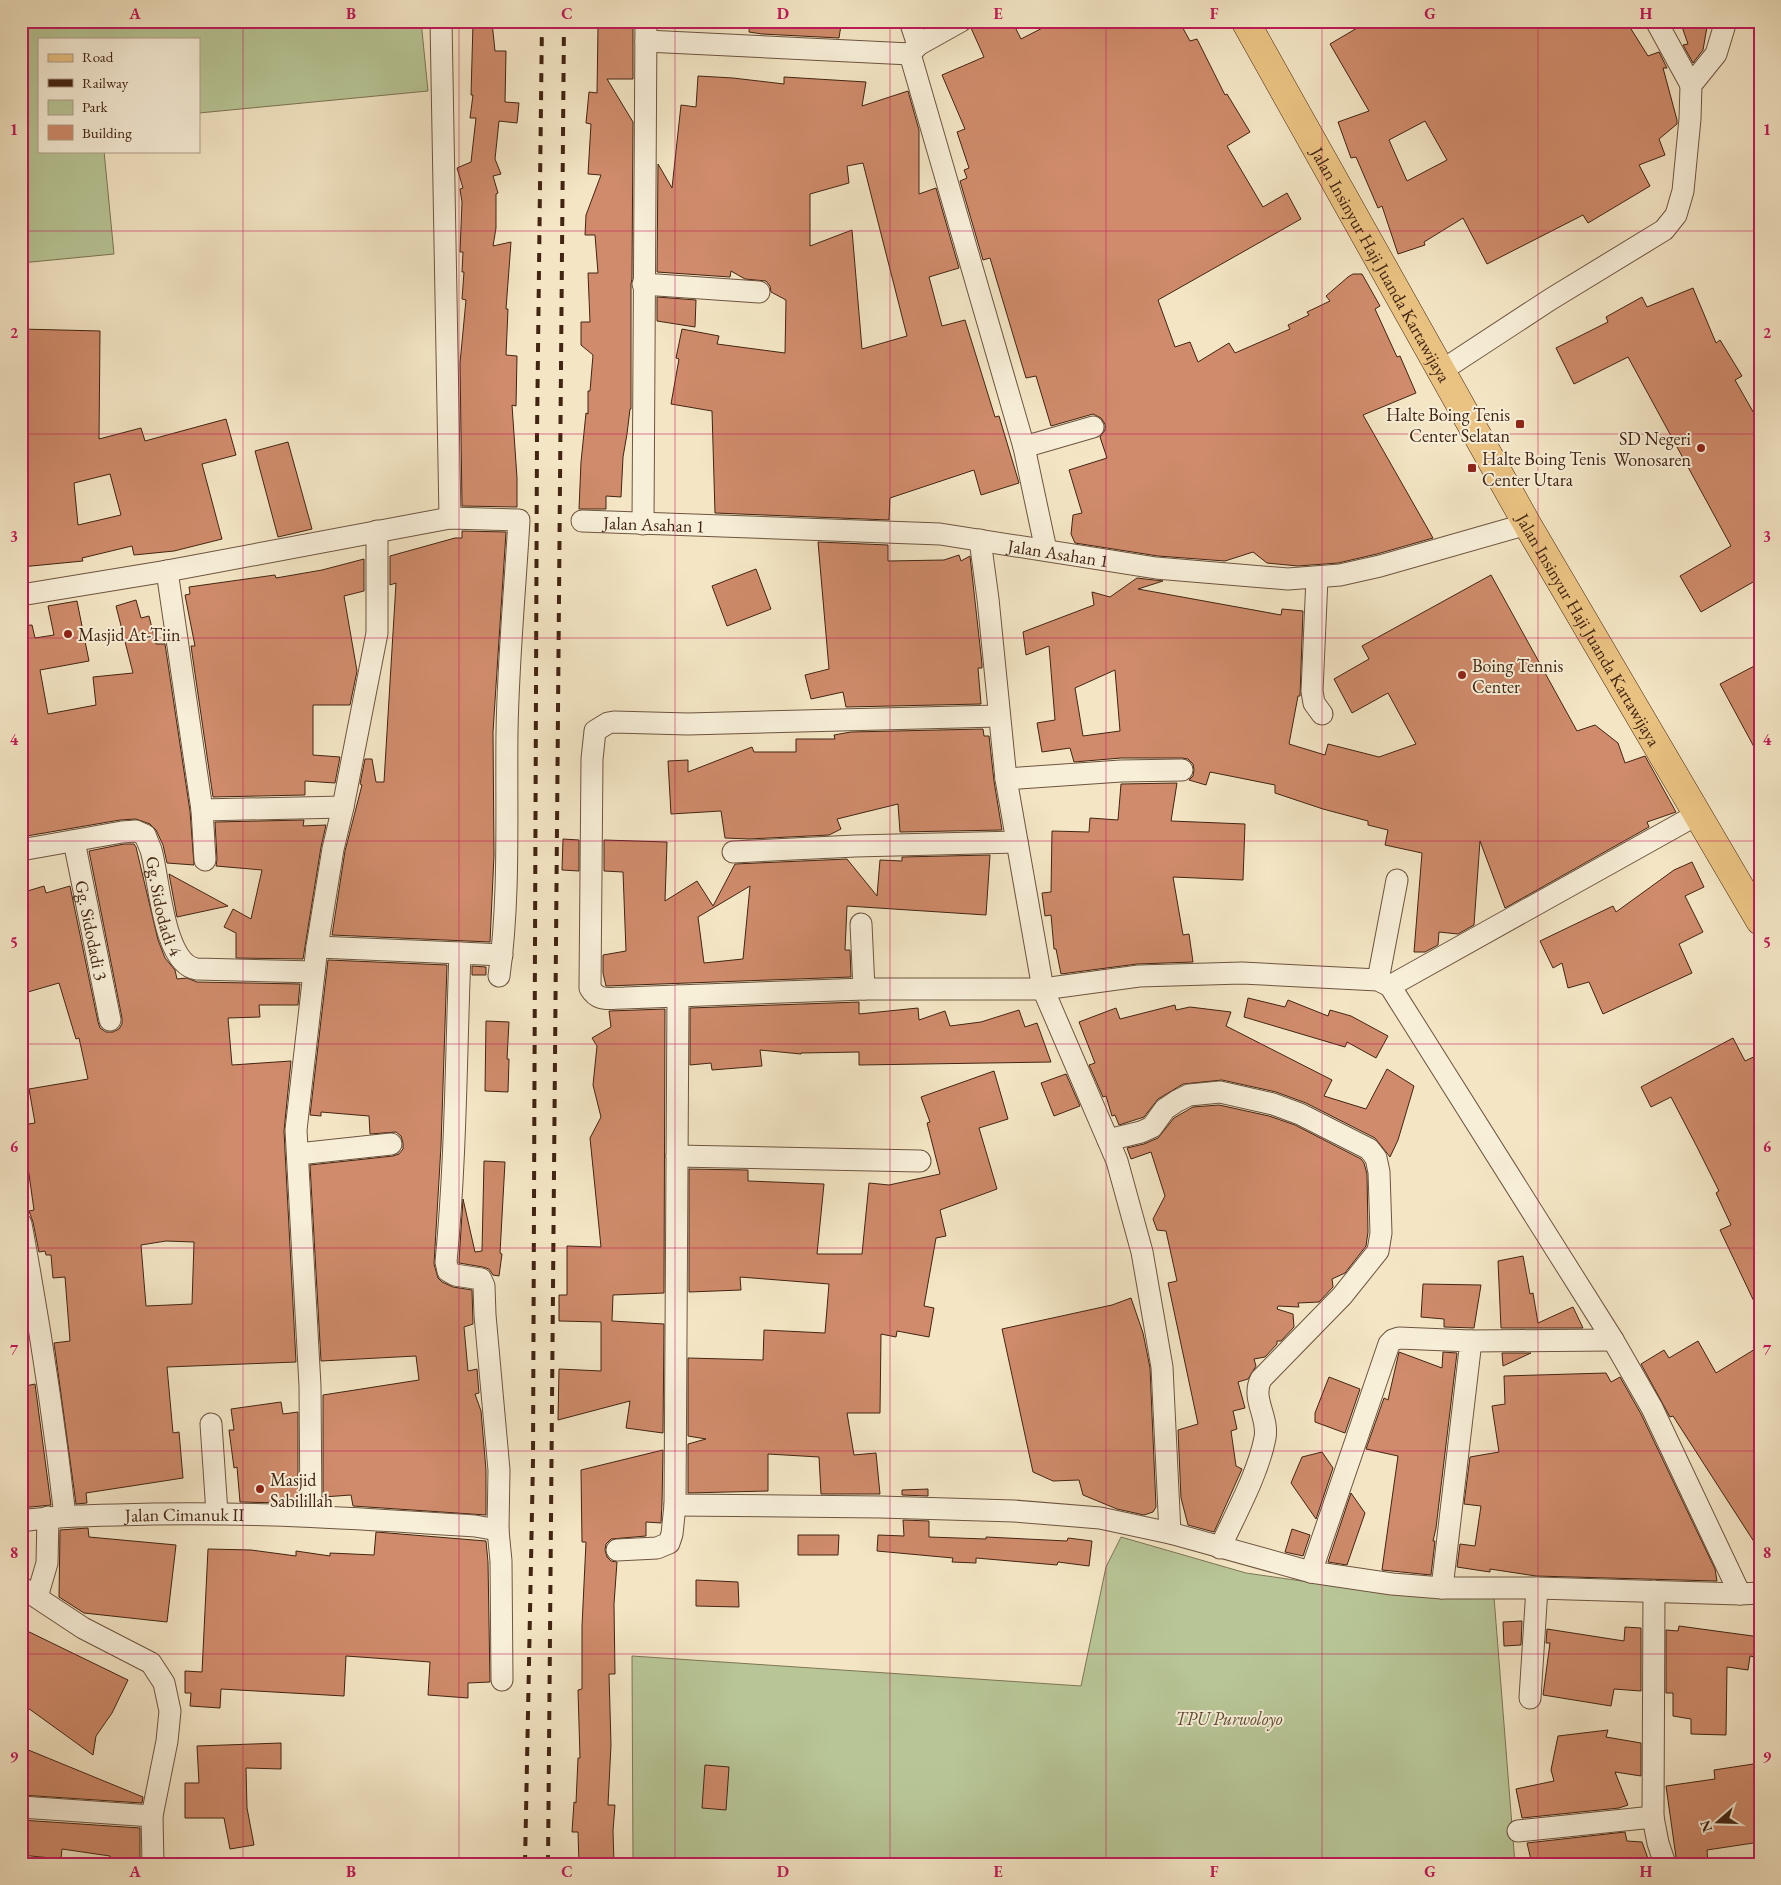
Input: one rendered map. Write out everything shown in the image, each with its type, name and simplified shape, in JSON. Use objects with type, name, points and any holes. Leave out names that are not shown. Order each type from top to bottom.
[{"type":"main road","name":"Jalan Insinyur Haji Juanda Kartawijaya","points":[[1245,21],[1527,524],[1760,921]]},
{"type":"street","points":[[441,21],[450,518]]},
{"type":"street","points":[[910,21],[914,49],[1024,447],[1046,550]]},
{"type":"street","points":[[643,524],[646,31],[914,49],[961,21]]},
{"type":"street","points":[[1441,371],[1551,299],[1664,230],[1676,215],[1683,191],[1690,119],[1691,84],[1656,21]]},
{"type":"street","points":[[1691,84],[1716,54],[1726,21]]},
{"type":"street","points":[[644,284],[759,292]]},
{"type":"street","points":[[1024,447],[1093,427]]},
{"type":"street","points":[[21,595],[167,571],[450,518],[519,520],[507,729],[505,891],[501,966],[460,954],[317,947]]},
{"type":"street","name":"Jalan Asahan 1","points":[[582,521],[940,534],[1166,569],[1264,578],[1317,578],[1340,575],[1396,562],[1527,524]]},
{"type":"street","points":[[311,1515],[310,1386],[296,1130],[297,1115],[317,947],[333,848],[343,807],[376,633],[377,531]]},
{"type":"street","points":[[980,540],[988,599],[998,716],[1006,779],[1043,989],[1117,1161],[1142,1252],[1162,1367],[1170,1534]]},
{"type":"street","points":[[167,571],[202,810],[205,860]]},
{"type":"street","points":[[1317,578],[1312,691],[1314,703],[1322,714]]},
{"type":"street","points":[[998,716],[698,724],[614,722],[597,729],[595,731],[592,759],[590,988],[594,995],[600,998],[864,989],[1043,989],[1139,976],[1242,973],[1384,983],[1698,814]]},
{"type":"street","points":[[1006,779],[1120,771],[1182,770]]},
{"type":"street","points":[[202,810],[343,807]]},
{"type":"street","name":"Gg. Sidodadi 4","points":[[74,841],[122,832],[136,831],[145,835],[151,850],[168,933],[175,951],[192,969],[314,972]]},
{"type":"street","points":[[21,850],[74,841]]},
{"type":"street","name":"Gg. Sidodadi 3","points":[[74,841],[110,1020]]},
{"type":"street","points":[[733,852],[1017,842]]},
{"type":"street","points":[[675,1505],[880,1507],[1014,1511],[1100,1518],[1170,1534],[1311,1572],[1392,1584],[1442,1588],[1537,1588],[1750,1594],[1652,1408],[1613,1340],[1384,983],[1397,880]]},
{"type":"street","points":[[861,924],[864,989]]},
{"type":"street","points":[[460,954],[456,1126],[446,1262],[448,1271],[455,1275],[481,1279],[484,1286],[499,1470],[498,1530],[501,1561],[502,1680]]},
{"type":"street","points":[[617,1550],[657,1548],[669,1543],[672,1534],[675,1505],[678,996]]},
{"type":"street","points":[[1108,1140],[1152,1128],[1165,1109],[1189,1095],[1220,1092],[1273,1104],[1300,1114],[1369,1149],[1376,1158],[1379,1172],[1381,1233],[1378,1251],[1342,1296],[1262,1379],[1258,1386],[1257,1397],[1265,1421],[1264,1441],[1256,1467],[1220,1548]]},
{"type":"street","points":[[298,1154],[391,1144]]},
{"type":"street","points":[[677,1156],[920,1161]]},
{"type":"street","points":[[21,1224],[27,1287],[57,1446],[57,1516],[47,1563],[29,1592],[83,1628],[151,1662],[164,1684],[170,1711],[167,1741],[152,1816],[153,1864]]},
{"type":"street","points":[[1311,1572],[1389,1344],[1392,1340],[1399,1338],[1613,1340]]},
{"type":"street","points":[[1442,1588],[1471,1340]]},
{"type":"street","points":[[210,1424],[217,1513]]},
{"type":"street","name":"Jalan Cimanuk II","points":[[21,1521],[57,1516],[217,1513],[311,1515],[475,1526],[498,1530]]},
{"type":"street","points":[[1530,1698],[1537,1588]]},
{"type":"street","points":[[1654,1591],[1653,1817],[1658,1843],[1665,1864]]},
{"type":"street","points":[[21,1807],[152,1816]]},
{"type":"street","points":[[1518,1831],[1653,1817]]},
{"type":"green space","points":[[21,21],[421,21],[428,91],[200,113],[200,38],[38,38],[38,152],[104,152],[114,254],[21,263]]},
{"type":"green space","name":"TPU Purwoloyo","points":[[1121,1537],[1246,1573],[1385,1593],[1494,1597],[1515,1864],[633,1864],[632,1656],[1081,1686],[1106,1567]]},
{"type":"building","points":[[750,21],[802,21],[841,25],[839,38],[749,32]]},
{"type":"building","points":[[973,21],[1012,21],[1021,39],[1056,21],[1179,21],[1190,41],[1197,39],[1225,95],[1227,94],[1250,132],[1227,146],[1263,207],[1287,193],[1301,219],[1158,300],[1175,347],[1190,342],[1198,362],[1229,343],[1235,353],[1290,329],[1288,325],[1309,315],[1307,312],[1330,301],[1326,296],[1348,277],[1353,274],[1362,274],[1380,306],[1375,309],[1397,357],[1400,356],[1416,393],[1363,415],[1433,538],[1338,563],[1298,566],[1267,563],[1253,552],[1225,561],[1158,556],[1075,543],[1071,534],[1073,515],[1082,513],[1069,470],[1107,458],[1100,437],[1105,430],[1105,424],[1101,418],[1093,414],[1051,426],[1036,376],[1026,378],[990,258],[983,260],[960,181],[967,178],[964,170],[969,168],[957,132],[965,129],[942,75],[984,57],[971,28]]},
{"type":"building","points":[[1369,21],[1626,21],[1648,56],[1659,52],[1667,68],[1663,68],[1677,124],[1659,139],[1665,155],[1639,165],[1650,186],[1588,223],[1583,215],[1487,264],[1463,218],[1424,242],[1425,245],[1398,254],[1382,206],[1378,208],[1356,157],[1351,158],[1338,122],[1369,111],[1330,44]],"holes":[[[1425,121],[1447,160],[1407,181],[1389,140]]]},
{"type":"building","points":[[1680,21],[1708,21],[1703,50],[1693,63],[1683,45],[1688,44]]},
{"type":"building","points":[[492,22],[495,51],[506,51],[505,102],[519,103],[517,123],[499,121],[495,159],[501,174],[493,176],[498,193],[496,194],[496,228],[493,246],[511,242],[506,309],[508,309],[506,355],[517,356],[516,406],[512,405],[517,507],[462,506],[460,363],[466,300],[462,299],[464,272],[462,272],[463,252],[460,252],[462,202],[460,189],[463,188],[457,168],[471,162],[476,118],[470,118],[473,95],[471,95],[473,23]]},
{"type":"building","points":[[598,27],[633,27],[633,79],[607,79],[633,122],[631,409],[623,457],[621,497],[606,496],[606,509],[579,509],[581,462],[586,413],[588,414],[588,391],[590,391],[593,355],[581,345],[581,322],[590,322],[588,273],[598,273],[595,235],[585,235],[586,215],[601,175],[588,174],[591,124],[586,123],[589,92],[597,93]]},
{"type":"building","points":[[698,76],[784,84],[784,77],[866,82],[862,106],[908,91],[919,130],[919,194],[936,188],[959,268],[929,277],[942,326],[965,320],[995,417],[999,416],[1019,483],[981,495],[974,470],[890,498],[889,520],[715,513],[712,411],[671,404],[679,359],[676,358],[682,329],[719,336],[717,344],[785,353],[786,300],[771,292],[770,286],[766,281],[745,279],[731,271],[730,277],[657,272],[658,164],[672,188],[681,105],[696,107]],"holes":[[[863,163],[907,336],[862,349],[852,230],[810,246],[810,194],[849,183],[847,166]]]},
{"type":"building","name":"SD Negeri Wonosaren","points":[[1693,288],[1716,343],[1720,340],[1742,376],[1735,380],[1760,424],[1760,578],[1701,612],[1680,576],[1731,546],[1628,357],[1574,384],[1556,348],[1608,322],[1606,317],[1642,297],[1647,307]]},
{"type":"building","points":[[657,297],[696,300],[695,327],[657,321]]},
{"type":"building","points":[[21,329],[100,331],[99,439],[141,428],[145,441],[226,419],[236,455],[202,464],[222,539],[174,551],[134,555],[132,546],[82,558],[83,561],[21,567]],"holes":[[[110,474],[121,515],[78,525],[74,483]]]},
{"type":"building","points":[[288,442],[312,529],[278,537],[255,451]]},
{"type":"building","points":[[462,531],[506,532],[493,732],[494,855],[490,942],[332,935],[345,851],[362,785],[360,784],[365,759],[372,759],[376,782],[384,782],[396,583],[390,585],[390,556],[455,538],[462,538]]},
{"type":"building","points":[[818,542],[888,545],[888,561],[944,560],[959,555],[961,561],[970,556],[982,664],[982,668],[978,668],[981,704],[846,707],[843,692],[811,699],[805,675],[829,669]]},
{"type":"building","points":[[364,559],[364,591],[344,596],[357,671],[350,705],[313,705],[313,755],[340,757],[335,783],[305,781],[305,795],[213,797],[191,646],[195,646],[185,595],[190,594],[189,587],[275,575],[276,578],[322,570]]},
{"type":"building","points":[[756,569],[771,609],[727,626],[712,586]]},
{"type":"building","points":[[1491,575],[1577,731],[1595,725],[1618,743],[1625,763],[1645,756],[1676,812],[1647,822],[1649,827],[1505,908],[1480,841],[1474,925],[1458,934],[1439,932],[1438,945],[1425,952],[1414,952],[1422,853],[1385,845],[1388,830],[1368,825],[1368,821],[1275,793],[1275,785],[1210,772],[1206,785],[1189,780],[1193,776],[1194,770],[1193,764],[1188,759],[1121,758],[1074,762],[1070,748],[1042,752],[1037,723],[1055,720],[1049,646],[1026,655],[1023,632],[1094,605],[1092,592],[1110,597],[1137,578],[1163,581],[1138,589],[1281,615],[1282,609],[1303,611],[1300,696],[1298,696],[1289,744],[1325,755],[1328,744],[1379,757],[1416,744],[1388,693],[1352,713],[1334,679],[1369,659],[1362,646]],"holes":[[[1115,670],[1120,731],[1083,736],[1075,688]]]},
{"type":"building","points":[[136,600],[141,618],[149,616],[156,644],[165,644],[190,811],[194,865],[167,863],[163,845],[156,830],[150,824],[136,819],[21,837],[21,802],[25,801],[21,780],[21,626],[32,625],[35,638],[54,635],[48,606],[77,601],[89,661],[40,670],[48,714],[96,705],[93,677],[133,673],[116,606]]},
{"type":"building","points":[[1760,663],[1760,758],[1720,684]]},
{"type":"building","points":[[983,729],[984,736],[989,736],[1002,830],[900,832],[898,804],[837,819],[841,829],[829,835],[749,839],[725,838],[721,811],[671,814],[668,761],[688,760],[688,772],[752,747],[754,752],[796,752],[796,739],[835,739],[834,735],[851,732]]},
{"type":"building","points":[[1177,783],[1171,821],[1245,824],[1243,880],[1173,877],[1183,935],[1189,934],[1193,962],[1137,964],[1061,974],[1056,949],[1054,949],[1051,915],[1045,916],[1042,893],[1051,892],[1052,831],[1089,832],[1090,818],[1118,820],[1121,784]]},
{"type":"building","points":[[304,820],[303,826],[326,825],[303,959],[236,958],[236,933],[224,927],[233,909],[251,919],[262,870],[216,866],[215,822]]},
{"type":"building","points":[[563,839],[579,840],[579,871],[562,870]]},
{"type":"building","points":[[604,840],[667,842],[665,901],[697,881],[713,906],[735,864],[847,859],[877,896],[880,860],[902,861],[902,857],[990,855],[986,915],[847,906],[845,950],[850,950],[851,977],[606,986],[603,973],[603,955],[626,951],[623,872],[604,871]],"holes":[[[750,886],[743,959],[704,963],[698,917]]]},
{"type":"building","points":[[124,844],[134,844],[158,940],[165,958],[175,970],[177,979],[187,978],[197,982],[300,984],[298,1005],[259,1005],[260,1017],[228,1018],[232,1065],[291,1061],[284,1131],[296,1362],[167,1367],[173,1433],[179,1432],[183,1478],[86,1493],[87,1503],[76,1504],[54,1343],[70,1341],[65,1277],[53,1278],[51,1255],[46,1255],[45,1251],[39,1252],[29,1211],[34,1210],[22,1125],[35,1123],[29,1089],[88,1079],[79,1038],[76,1039],[59,983],[21,994],[21,893],[44,886],[46,893],[70,886],[100,1028],[106,1032],[113,1032],[119,1029],[122,1024],[122,1018],[89,851]],"holes":[[[166,1241],[194,1242],[192,1304],[146,1306],[141,1245]]]},
{"type":"building","points":[[1692,862],[1704,887],[1685,896],[1703,932],[1679,944],[1692,973],[1603,1014],[1589,982],[1568,988],[1562,963],[1553,968],[1540,941],[1613,906],[1616,912],[1674,870]]},
{"type":"building","points":[[169,874],[228,906],[177,917]]},
{"type":"building","points":[[328,960],[447,965],[441,1146],[434,1264],[438,1278],[442,1282],[453,1287],[472,1290],[473,1324],[464,1327],[468,1371],[477,1369],[479,1393],[475,1394],[481,1411],[486,1470],[486,1515],[353,1506],[351,1495],[323,1497],[323,1395],[419,1380],[416,1356],[321,1361],[310,1165],[393,1156],[399,1154],[403,1149],[401,1136],[396,1132],[370,1134],[369,1116],[321,1112],[321,1116],[310,1115]]},
{"type":"building","points":[[472,966],[486,967],[486,975],[472,975]]},
{"type":"building","points":[[1248,998],[1285,1007],[1288,1000],[1328,1016],[1330,1010],[1351,1016],[1388,1036],[1376,1058],[1347,1042],[1345,1047],[1244,1017]]},
{"type":"building","points":[[859,1002],[859,1014],[918,1008],[919,1020],[945,1011],[950,1026],[981,1022],[1019,1010],[1025,1027],[1037,1023],[1051,1062],[859,1065],[859,1052],[801,1054],[760,1050],[762,1066],[712,1070],[711,1063],[690,1065],[690,1008]]},
{"type":"building","points":[[1175,1005],[1176,1010],[1190,1007],[1231,1012],[1226,1026],[1332,1080],[1324,1096],[1366,1109],[1387,1069],[1414,1086],[1398,1140],[1390,1157],[1375,1138],[1306,1103],[1276,1092],[1222,1080],[1183,1084],[1158,1099],[1144,1117],[1119,1125],[1115,1115],[1112,1116],[1106,1096],[1103,1097],[1089,1065],[1095,1063],[1079,1022],[1116,1008],[1120,1019]]},
{"type":"building","points":[[665,1009],[664,1293],[613,1295],[612,1321],[664,1324],[663,1433],[626,1428],[630,1401],[558,1420],[559,1369],[601,1371],[601,1322],[559,1321],[559,1295],[567,1295],[567,1246],[601,1247],[590,1138],[601,1117],[593,1085],[597,1046],[592,1038],[611,1027],[609,1011]]},
{"type":"building","points":[[486,1021],[509,1022],[508,1092],[485,1091]]},
{"type":"building","points":[[1733,1038],[1745,1061],[1760,1054],[1760,1314],[1720,1230],[1731,1225],[1716,1193],[1719,1191],[1671,1097],[1651,1107],[1641,1087]]},
{"type":"building","points":[[994,1071],[1008,1119],[979,1128],[997,1189],[940,1210],[946,1236],[936,1238],[924,1306],[934,1308],[929,1337],[897,1331],[896,1337],[881,1334],[880,1413],[847,1413],[854,1455],[876,1453],[880,1494],[821,1494],[819,1457],[768,1454],[768,1491],[688,1493],[688,1444],[706,1439],[688,1436],[688,1358],[763,1360],[764,1330],[825,1333],[829,1284],[740,1277],[741,1290],[689,1292],[689,1169],[748,1170],[748,1181],[824,1184],[817,1254],[862,1254],[869,1183],[889,1185],[940,1174],[927,1123],[930,1122],[921,1097]]},
{"type":"building","points":[[1066,1074],[1080,1106],[1054,1116],[1041,1083]]},
{"type":"building","points":[[1219,1105],[1269,1116],[1295,1125],[1361,1159],[1367,1174],[1368,1232],[1366,1246],[1345,1273],[1332,1279],[1333,1287],[1319,1302],[1298,1303],[1299,1307],[1278,1306],[1277,1309],[1293,1314],[1294,1327],[1281,1341],[1277,1341],[1277,1344],[1265,1357],[1254,1359],[1256,1366],[1248,1379],[1238,1382],[1245,1408],[1233,1411],[1237,1429],[1231,1431],[1236,1466],[1242,1469],[1214,1532],[1188,1525],[1181,1498],[1178,1430],[1198,1424],[1168,1283],[1177,1281],[1166,1231],[1157,1230],[1153,1219],[1165,1196],[1151,1152],[1131,1159],[1127,1148],[1158,1138],[1174,1118],[1193,1107]]},
{"type":"building","points":[[484,1161],[505,1162],[500,1253],[502,1254],[499,1276],[493,1275],[489,1269],[483,1267],[459,1263],[463,1199],[475,1252],[482,1251]]},
{"type":"building","points":[[1523,1256],[1530,1294],[1533,1293],[1538,1323],[1573,1307],[1583,1328],[1501,1328],[1498,1261]]},
{"type":"building","points":[[1423,1284],[1481,1285],[1474,1328],[1444,1327],[1444,1319],[1421,1317]]},
{"type":"building","points":[[1131,1298],[1143,1333],[1150,1368],[1156,1507],[1153,1512],[1144,1515],[1117,1509],[1083,1495],[1079,1480],[1053,1481],[1033,1472],[1002,1329],[1112,1305]]},
{"type":"building","points":[[1698,1341],[1716,1373],[1760,1346],[1760,1551],[1673,1416],[1670,1417],[1641,1364],[1664,1350],[1669,1358]]},
{"type":"building","points":[[1399,1352],[1442,1368],[1443,1352],[1457,1353],[1433,1541],[1435,1541],[1431,1575],[1382,1570],[1398,1456],[1366,1449],[1384,1398],[1388,1400]]},
{"type":"building","points":[[1502,1353],[1531,1353],[1503,1366]]},
{"type":"building","points":[[1606,1373],[1611,1382],[1620,1377],[1641,1414],[1715,1569],[1717,1581],[1536,1576],[1490,1569],[1490,1572],[1457,1567],[1460,1544],[1475,1546],[1481,1506],[1464,1504],[1470,1457],[1499,1452],[1492,1406],[1505,1404],[1504,1376]]},
{"type":"building","points":[[1329,1377],[1360,1389],[1345,1433],[1315,1422],[1315,1413]]},
{"type":"building","points":[[35,1384],[51,1505],[21,1508],[21,1387]]},
{"type":"building","points":[[281,1402],[283,1414],[298,1412],[298,1498],[281,1500],[281,1503],[240,1502],[237,1467],[234,1468],[229,1430],[234,1430],[231,1409]]},
{"type":"building","points":[[663,1450],[661,1523],[646,1522],[646,1536],[611,1539],[606,1544],[607,1557],[611,1561],[617,1562],[614,1604],[615,1674],[609,1674],[611,1745],[608,1805],[615,1805],[613,1831],[614,1864],[579,1864],[578,1832],[572,1832],[574,1802],[576,1803],[578,1758],[580,1758],[578,1690],[582,1689],[582,1626],[586,1542],[582,1542],[581,1470]]},
{"type":"building","points":[[1322,1452],[1333,1468],[1316,1519],[1291,1483],[1302,1457]]},
{"type":"building","points":[[928,1489],[928,1496],[902,1495],[902,1490]]},
{"type":"building","points":[[1351,1493],[1365,1513],[1347,1565],[1328,1562]]},
{"type":"building","points":[[903,1520],[929,1521],[929,1537],[986,1539],[986,1537],[1067,1541],[1068,1538],[1092,1541],[1089,1566],[1058,1562],[1057,1565],[976,1558],[976,1563],[952,1562],[953,1558],[877,1551],[878,1535],[904,1536]]},
{"type":"building","points":[[88,1528],[89,1537],[176,1545],[167,1622],[84,1613],[59,1597],[60,1530]]},
{"type":"building","points":[[1292,1529],[1310,1535],[1303,1556],[1285,1552]]},
{"type":"building","points":[[376,1532],[486,1541],[490,1682],[468,1683],[468,1698],[428,1695],[430,1662],[346,1656],[344,1696],[221,1689],[220,1708],[190,1706],[191,1693],[185,1693],[185,1671],[202,1672],[208,1549],[251,1550],[296,1556],[296,1551],[330,1556],[330,1553],[374,1555]]},
{"type":"building","points":[[798,1535],[839,1535],[838,1555],[798,1555]]},
{"type":"building","points":[[696,1580],[738,1582],[739,1607],[696,1606]]},
{"type":"building","points":[[1522,1621],[1521,1645],[1504,1646],[1503,1622]]},
{"type":"building","points":[[1679,1626],[1760,1637],[1760,1658],[1750,1656],[1748,1670],[1727,1667],[1726,1735],[1691,1734],[1691,1719],[1673,1716],[1673,1693],[1666,1693],[1666,1630],[1678,1631]]},
{"type":"building","points":[[1625,1627],[1641,1628],[1641,1691],[1614,1689],[1611,1706],[1543,1695],[1550,1643],[1546,1643],[1547,1629],[1624,1641]]},
{"type":"building","points":[[21,1628],[128,1680],[112,1713],[96,1736],[93,1755],[21,1703]]},
{"type":"building","points":[[1608,1730],[1606,1737],[1641,1743],[1641,1776],[1615,1772],[1628,1805],[1619,1808],[1522,1818],[1516,1789],[1554,1781],[1551,1770],[1558,1736]]},
{"type":"building","points":[[281,1743],[281,1769],[246,1768],[247,1808],[254,1845],[230,1849],[224,1818],[185,1818],[185,1783],[199,1783],[197,1746]]},
{"type":"building","points":[[21,1747],[143,1797],[142,1803],[21,1795]]},
{"type":"building","points":[[1760,1763],[1760,1842],[1707,1850],[1708,1864],[1677,1864],[1666,1786],[1715,1779],[1714,1770]]},
{"type":"building","points":[[705,1765],[729,1767],[726,1810],[702,1808]]},
{"type":"building","points":[[21,1820],[140,1828],[140,1860],[110,1861],[110,1856],[62,1849],[61,1859],[21,1855]]},
{"type":"building","points":[[1625,1832],[1627,1841],[1642,1842],[1650,1864],[1532,1864],[1527,1843]]},
{"type":"railway","points":[[525,1864],[533,1461],[537,433],[542,21]]},
{"type":"railway","points":[[548,1864],[564,21]]},
{"type":"place","name":"Halte Boing Tenis Center Selatan","points":[[1520,424]]},
{"type":"place","name":"SD Negeri Wonosaren","points":[[1701,448]]},
{"type":"place","name":"Halte Boing Tenis Center Utara","points":[[1472,468]]},
{"type":"place","name":"Masjid At-Tiin","points":[[68,634]]},
{"type":"place","name":"Boing Tennis Center","points":[[1462,675]]},
{"type":"place","name":"Masjid Sabilillah","points":[[260,1489]]}]
